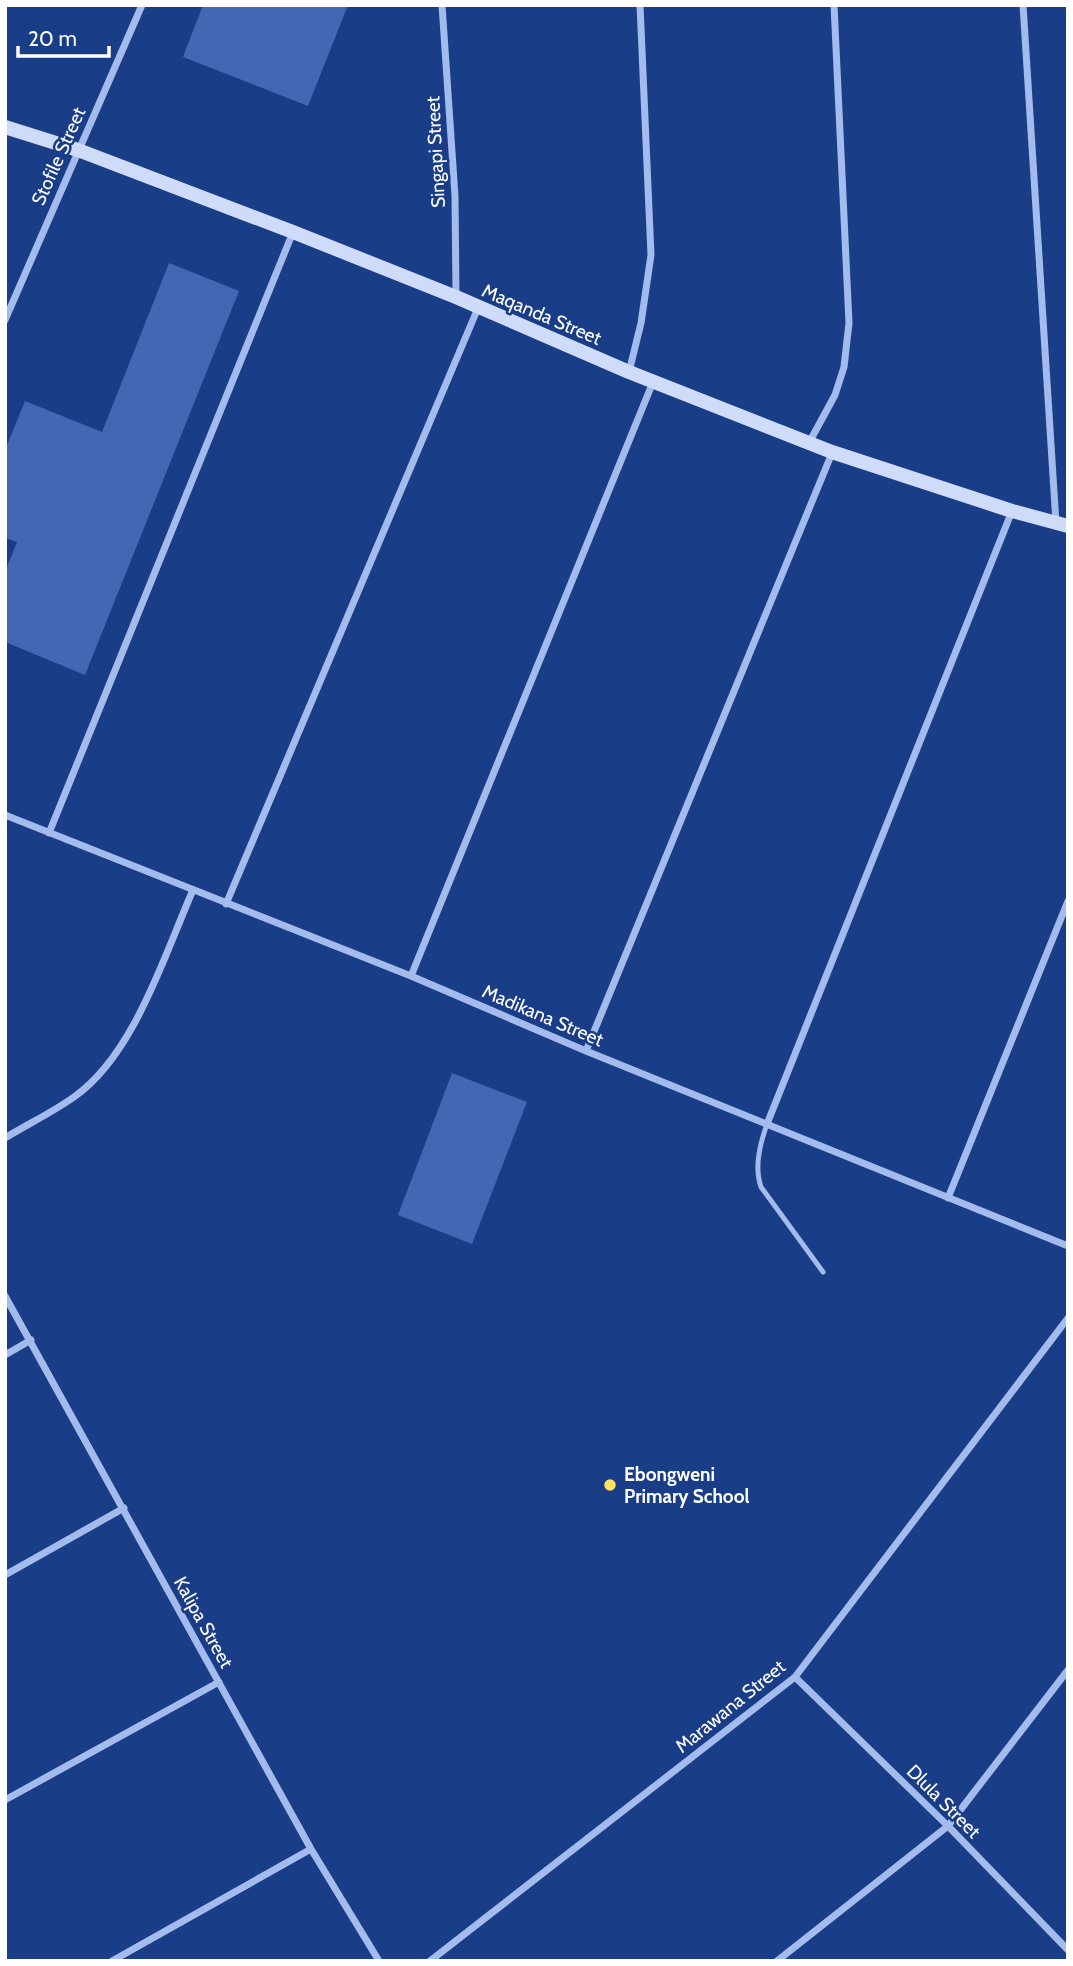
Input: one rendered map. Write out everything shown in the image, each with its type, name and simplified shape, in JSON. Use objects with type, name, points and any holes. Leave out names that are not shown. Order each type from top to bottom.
[{"type":"street","name":"Stofile Street","points":[[5,320],[142,5]]},
{"type":"street","name":"Singapi Street","points":[[442,5],[455,196],[456,297]]},
{"type":"street","points":[[629,372],[642,323],[651,255],[640,5]]},
{"type":"street","points":[[810,442],[844,367],[849,323],[834,5]]},
{"type":"street","points":[[1023,5],[1062,524]]},
{"type":"street","name":"Maqanda Street","points":[[5,127],[78,150],[293,232],[456,297],[629,372],[832,452],[1012,511],[1062,524]]},
{"type":"street","points":[[49,833],[293,232]]},
{"type":"street","points":[[226,904],[478,308]]},
{"type":"street","points":[[411,976],[654,381]]},
{"type":"street","points":[[586,1051],[832,452]]},
{"type":"street","points":[[767,1124],[1012,511]]},
{"type":"street","name":"Madikana Street","points":[[5,815],[411,976],[586,1051],[1068,1246]]},
{"type":"street","points":[[5,1138],[76,1096],[117,1055],[136,1023],[193,890]]},
{"type":"street","points":[[948,1198],[1068,901]]},
{"type":"street","name":"Kalipa Street","points":[[5,1296],[311,1849],[379,1961]]},
{"type":"street","name":"Marawana Street","points":[[430,1961],[795,1677],[1068,1318]]},
{"type":"street","points":[[5,1355],[31,1340]]},
{"type":"street","points":[[5,1575],[124,1508]]},
{"type":"street","points":[[777,1961],[948,1826],[1068,1670]]},
{"type":"street","name":"Dlula Street","points":[[795,1677],[948,1826],[1068,1951]]},
{"type":"street","points":[[5,1800],[219,1682]]},
{"type":"street","points":[[112,1961],[311,1849]]},
{"type":"lane","points":[[767,1124],[760,1145],[758,1177],[761,1187],[823,1272]]},
{"type":"building","points":[[203,5],[348,5],[308,106],[183,57]]},
{"type":"building","points":[[169,263],[239,291],[85,675],[5,642],[5,572],[17,542],[5,538],[5,450],[25,401],[102,432]]},
{"type":"building","points":[[452,1073],[527,1102],[472,1244],[398,1215]]},
{"type":"place","name":"Ebongweni Primary School","points":[[610,1485]]}]
